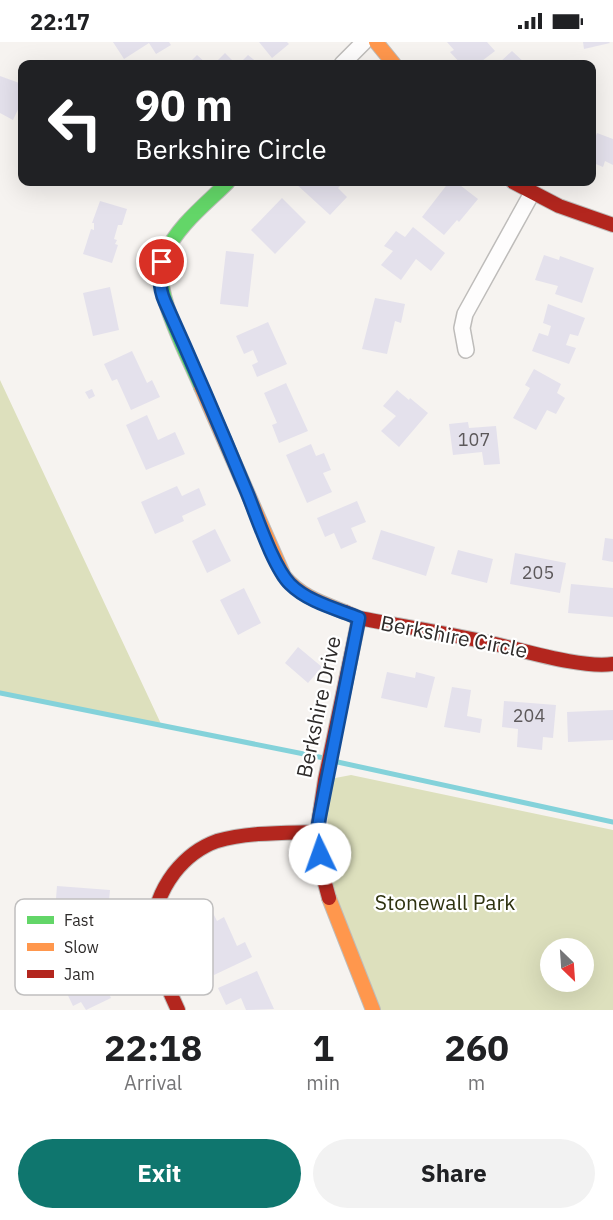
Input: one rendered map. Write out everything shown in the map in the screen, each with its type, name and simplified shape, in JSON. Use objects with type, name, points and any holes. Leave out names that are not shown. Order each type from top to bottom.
[{"type":"street","points":[[346,60],[364,42]]},
{"type":"street","points":[[376,42],[391,60]]},
{"type":"street","name":"Berkshire Circle","points":[[224,186],[173,240],[162,262],[160,284],[165,302],[204,388],[266,538],[284,576],[291,585],[305,596],[359,618],[482,640],[576,662],[600,666],[613,664]]},
{"type":"street","points":[[520,186],[559,206],[613,225]]},
{"type":"street","points":[[465,350],[462,327],[465,314],[531,193]]},
{"type":"street","name":"Berkshire Drive","points":[[359,618],[325,780],[317,832],[323,876],[333,910],[373,1010]]},
{"type":"street","points":[[159,899],[170,877],[201,847],[236,837],[266,833],[317,832]]},
{"type":"street","points":[[171,995],[177,1010]]},
{"type":"green space","points":[[0,380],[162,726],[0,691]]},
{"type":"green space","name":"Stonewall Park","points":[[351,775],[613,830],[613,1010],[373,1010],[333,910],[325,780]]},
{"type":"building","points":[[113,42],[169,42],[171,45],[156,54],[149,43],[124,59]]},
{"type":"building","points":[[259,42],[287,42],[289,44],[272,58]]},
{"type":"building","points":[[447,42],[487,42],[495,51],[483,60],[457,60],[450,52],[454,50]]},
{"type":"building","points":[[583,42],[609,42],[610,43],[584,49]]},
{"type":"building","points":[[512,51],[522,60],[502,60]]},
{"type":"building","points":[[225,53],[232,60],[218,60]]},
{"type":"building","points":[[197,55],[203,60],[192,60]]},
{"type":"building","points":[[248,55],[254,60],[243,60]]},
{"type":"building","points":[[0,76],[18,83],[18,109],[13,120],[0,113]]},
{"type":"building","points":[[597,133],[613,139],[613,165],[605,161],[603,167],[596,164]]},
{"type":"building","points":[[298,186],[340,186],[338,188],[347,197],[330,215]]},
{"type":"building","points":[[446,186],[461,186],[478,199],[459,222],[457,220],[444,235],[422,217]]},
{"type":"building","points":[[282,198],[306,222],[275,254],[251,230]]},
{"type":"building","points":[[100,201],[127,209],[122,225],[118,225],[114,239],[117,240],[115,244],[118,245],[112,263],[83,254],[91,229],[94,230],[94,223],[92,223]]},
{"type":"building","points":[[413,227],[445,253],[431,271],[416,259],[401,280],[381,265],[393,251],[384,246],[396,231],[405,237]]},
{"type":"building","points":[[226,251],[254,254],[248,307],[220,304]]},
{"type":"building","points":[[544,255],[559,260],[560,256],[594,268],[582,303],[555,294],[558,286],[535,280]]},
{"type":"building","points":[[110,287],[119,330],[93,336],[83,293]]},
{"type":"building","points":[[375,298],[405,304],[401,323],[395,321],[387,354],[362,349]]},
{"type":"building","points":[[548,304],[585,318],[578,336],[570,334],[566,345],[576,348],[569,364],[532,351],[539,333],[548,336],[551,326],[543,323]]},
{"type":"building","points":[[268,322],[287,364],[257,377],[252,365],[258,362],[253,350],[244,354],[236,336]]},
{"type":"building","points":[[132,351],[147,383],[152,380],[160,397],[131,410],[117,379],[112,381],[104,364]]},
{"type":"building","points":[[534,369],[561,384],[557,393],[565,398],[556,414],[547,410],[536,430],[513,418],[530,388],[525,385]]},
{"type":"building","points":[[286,383],[308,431],[279,443],[272,425],[277,423],[264,393]]},
{"type":"building","points":[[92,389],[95,396],[89,399],[85,392]]},
{"type":"building","points":[[397,390],[428,413],[399,447],[381,431],[396,416],[383,406]]},
{"type":"building","points":[[147,415],[158,440],[175,432],[185,454],[146,470],[126,425]]},
{"type":"building","points":[[468,422],[469,428],[496,426],[500,464],[484,465],[482,452],[453,455],[449,424]]},
{"type":"building","points":[[311,444],[316,456],[324,453],[331,470],[323,473],[332,492],[307,503],[286,455]]},
{"type":"building","points":[[177,486],[182,496],[199,488],[206,505],[182,516],[184,521],[155,534],[141,502]]},
{"type":"building","points":[[357,501],[366,522],[351,528],[357,542],[341,549],[334,533],[325,537],[317,518]]},
{"type":"building","points":[[215,529],[231,561],[207,573],[192,541]]},
{"type":"building","points":[[381,530],[435,547],[426,576],[372,559]]},
{"type":"building","points":[[605,538],[613,539],[613,562],[602,560]]},
{"type":"building","points":[[458,550],[493,559],[487,583],[451,574]]},
{"type":"building","points":[[515,553],[566,563],[560,593],[510,584]]},
{"type":"building","points":[[571,584],[613,588],[613,617],[568,613]]},
{"type":"building","points":[[244,588],[261,623],[238,635],[220,600]]},
{"type":"building","points":[[298,647],[322,667],[308,683],[285,663]]},
{"type":"building","points":[[387,672],[415,678],[416,672],[435,677],[427,708],[381,698]]},
{"type":"building","points":[[452,687],[471,690],[467,716],[482,719],[480,733],[444,727]]},
{"type":"building","points":[[504,701],[556,705],[553,738],[543,737],[542,750],[517,747],[518,729],[502,727]]},
{"type":"building","points":[[613,710],[613,740],[568,742],[567,712]]},
{"type":"building","points":[[57,886],[110,890],[109,899],[56,899]]},
{"type":"building","points":[[213,913],[217,921],[224,917],[237,946],[245,942],[252,957],[214,975]]},
{"type":"building","points":[[257,971],[274,1009],[246,1010],[241,998],[226,1005],[218,988]]},
{"type":"building","points":[[68,995],[110,995],[111,998],[86,1010],[81,1002],[73,1006]]},
{"type":"waterway","points":[[0,693],[324,758]]},
{"type":"waterway","points":[[333,761],[613,822]]},
{"type":"traffic: fast","points":[[201,387],[172,322],[162,285],[161,270],[164,256],[176,235],[224,186]]},
{"type":"traffic: slow","points":[[376,42],[391,60]]},
{"type":"traffic: slow","points":[[201,387],[284,576],[304,594],[345,612]]},
{"type":"traffic: slow","points":[[329,898],[373,1010]]},
{"type":"traffic: jam","points":[[521,186],[559,206],[613,225]]},
{"type":"traffic: jam","points":[[345,612],[359,618],[568,661],[584,664],[613,664]]},
{"type":"traffic: jam","points":[[329,898],[323,876],[317,832],[325,780],[359,618]]},
{"type":"traffic: jam","points":[[160,899],[174,873],[183,863],[193,854],[217,841],[254,834],[317,832]]},
{"type":"traffic: jam","points":[[172,995],[178,1010]]},
{"type":"route","points":[[162,262],[160,284],[165,302],[284,576],[305,596],[359,618],[325,780],[317,832],[320,854]]}]
